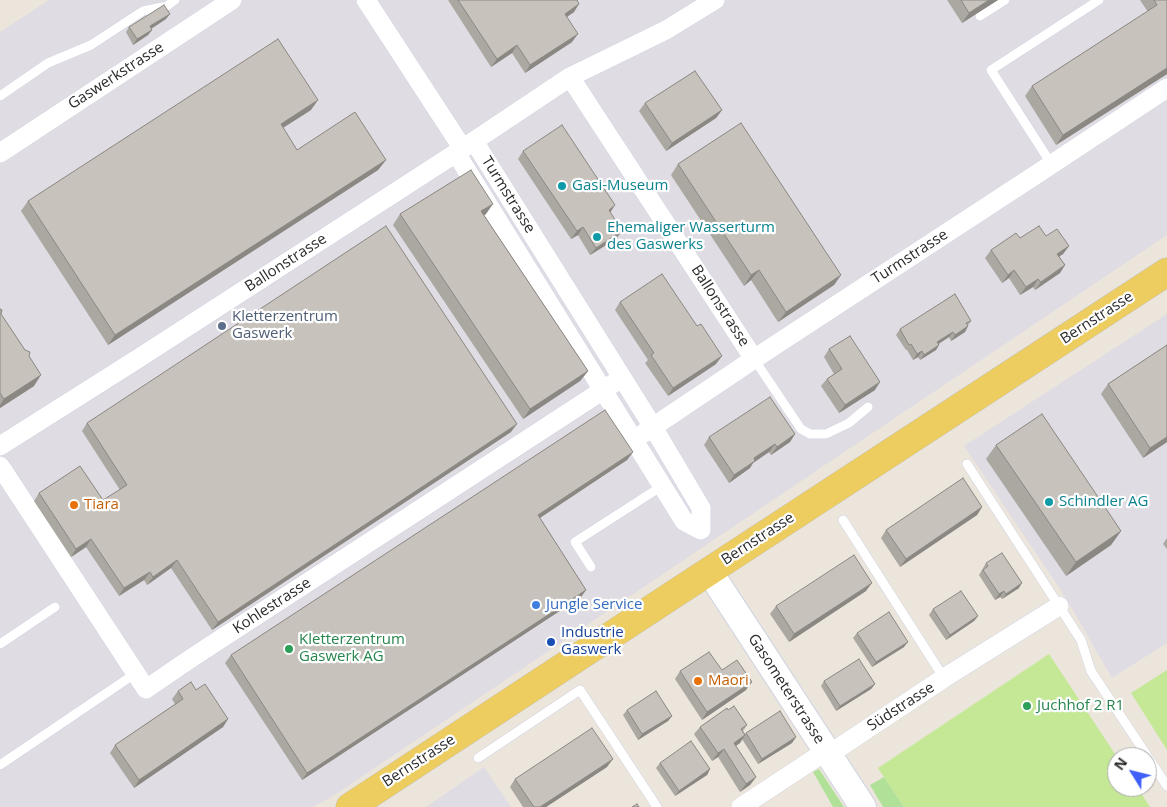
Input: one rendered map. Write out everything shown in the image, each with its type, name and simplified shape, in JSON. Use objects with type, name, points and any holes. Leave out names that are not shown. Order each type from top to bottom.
[{"type":"main road","name":"Bernstrasse","points":[[350,807],[1167,272]]},
{"type":"street","name":"Gaswerkstrasse","points":[[0,152],[232,0]]},
{"type":"street","name":"Turmstrasse","points":[[366,0],[464,148],[622,378],[653,427],[701,508],[701,530],[684,521],[662,486],[464,148]]},
{"type":"street","name":"Ballonstrasse","points":[[0,446],[570,78],[666,30],[715,0]]},
{"type":"street","name":"Ballonstrasse","points":[[570,78],[754,359]]},
{"type":"street","name":"Turmstrasse","points":[[634,440],[1167,88]]},
{"type":"street","name":"Kohlestrasse","points":[[0,466],[146,689],[622,378]]},
{"type":"street","name":"Gasometerstrasse","points":[[709,571],[863,807]]},
{"type":"street","name":"Südstrasse","points":[[742,807],[817,758],[840,747],[944,678],[1059,606]]},
{"type":"lane","points":[[0,96],[48,63],[91,46],[143,11],[167,6],[175,0]]},
{"type":"lane","points":[[980,16],[1005,0]]},
{"type":"lane","points":[[1052,165],[991,70],[1099,0]]},
{"type":"lane","points":[[754,359],[801,429],[810,434],[826,434],[849,423],[868,407]]},
{"type":"lane","points":[[967,464],[1080,640],[1091,671],[1167,786]]},
{"type":"lane","points":[[591,567],[574,542],[662,486]]},
{"type":"lane","points":[[843,520],[944,678]]},
{"type":"lane","points":[[0,644],[54,607]]},
{"type":"lane","points":[[0,765],[136,673]]},
{"type":"lane","points":[[478,758],[580,690],[657,807]]},
{"type":"shaded area","points":[[49,0],[1167,0],[1167,235],[330,798],[312,807],[0,807],[0,32]]},
{"type":"shaded area","points":[[1167,314],[1167,643],[1112,678],[1064,595],[964,446]]},
{"type":"shaded area","points":[[484,767],[511,807],[426,807]]},
{"type":"green space","name":"Juchhof 2 R1","points":[[1049,654],[1110,747],[1107,747],[1107,797],[1144,797],[1150,807],[904,807],[878,768]]},
{"type":"green space","points":[[1167,670],[1167,750],[1131,693]]},
{"type":"green space","points":[[819,769],[844,807],[833,807],[813,772]]},
{"type":"green space","points":[[884,777],[904,807],[883,807],[870,785]]},
{"type":"building","points":[[458,0],[577,0],[579,4],[565,14],[578,34],[530,65],[517,45],[497,59]]},
{"type":"building","points":[[961,0],[989,0],[969,13]]},
{"type":"building","points":[[1154,0],[1167,0],[1167,68],[1063,135],[1032,86],[1157,5]]},
{"type":"building","points":[[164,5],[170,14],[150,26],[152,30],[137,39],[129,27]]},
{"type":"building","points":[[278,39],[318,100],[281,124],[297,150],[355,112],[386,160],[115,335],[28,201]]},
{"type":"building","points":[[695,71],[722,110],[672,143],[645,103]]},
{"type":"building","points":[[741,123],[841,275],[786,312],[759,270],[751,275],[678,164]]},
{"type":"building","points":[[562,125],[615,205],[609,210],[622,231],[596,248],[583,227],[577,231],[523,151]]},
{"type":"building","points":[[471,170],[493,204],[481,211],[588,371],[530,409],[400,214]]},
{"type":"building","points":[[386,226],[517,424],[218,622],[177,560],[153,577],[150,572],[124,588],[91,539],[76,549],[39,493],[80,466],[103,500],[127,485],[87,423]]},
{"type":"building","points":[[1039,226],[1046,236],[1057,229],[1069,246],[1057,254],[1065,265],[1041,282],[1038,279],[1026,287],[1014,270],[1008,275],[991,250],[1016,233],[1020,238]]},
{"type":"building","points":[[662,274],[697,326],[701,324],[722,356],[673,388],[651,355],[654,353],[620,302]]},
{"type":"building","points":[[955,294],[971,321],[966,323],[968,326],[955,335],[953,332],[937,342],[939,345],[924,355],[922,351],[917,354],[911,344],[909,345],[900,329]]},
{"type":"building","points":[[0,309],[2,310],[1,314],[25,350],[30,352],[29,356],[41,375],[4,399],[0,393]]},
{"type":"building","points":[[850,336],[880,382],[845,405],[827,379],[842,369],[829,349]]},
{"type":"building","points":[[1167,345],[1167,437],[1150,448],[1108,384]]},
{"type":"building","points":[[770,397],[795,434],[777,447],[775,444],[754,458],[755,461],[734,475],[709,437]]},
{"type":"building","points":[[605,410],[633,452],[538,515],[586,590],[307,773],[231,655]]},
{"type":"building","name":"Schindler AG","points":[[1042,414],[1121,531],[1076,562],[996,445]]},
{"type":"building","points":[[963,478],[982,507],[906,559],[886,530]]},
{"type":"building","points":[[1002,553],[1022,583],[1006,594],[1004,591],[999,594],[983,570],[988,566],[986,563]]},
{"type":"building","points":[[854,555],[872,583],[794,634],[776,606]]},
{"type":"building","points":[[961,591],[978,616],[950,635],[933,609]]},
{"type":"building","points":[[889,612],[908,642],[876,662],[857,633]]},
{"type":"building","points":[[709,652],[722,670],[737,660],[752,682],[707,712],[680,671]]},
{"type":"building","points":[[859,659],[875,684],[840,706],[824,681]]},
{"type":"building","points":[[191,682],[196,690],[205,684],[228,719],[139,780],[115,745],[183,699],[178,691]]},
{"type":"building","points":[[656,691],[672,716],[642,734],[627,710]]},
{"type":"building","points":[[734,706],[747,725],[741,729],[745,735],[734,743],[756,777],[746,784],[724,749],[718,753],[700,727],[727,708],[728,710]]},
{"type":"building","points":[[780,711],[796,737],[762,759],[746,733]]},
{"type":"building","points":[[592,728],[613,759],[540,807],[534,807],[515,779]]},
{"type":"building","points":[[691,741],[710,769],[679,791],[660,763]]},
{"type":"place","name":"Gasi-Museum","points":[[562,186]]},
{"type":"place","name":"Ehemaliger Wasserturm des Gaswerks","points":[[597,237]]},
{"type":"place","name":"Kletterzentrum Gaswerk","points":[[222,326]]},
{"type":"place","name":"Schindler AG","points":[[1049,502]]},
{"type":"place","name":"Tiara","points":[[74,505]]},
{"type":"place","name":"Jungle Service","points":[[536,605]]},
{"type":"place","name":"Industrie Gaswerk","points":[[551,642]]},
{"type":"place","name":"Kletterzentrum Gaswerk AG","points":[[289,649]]},
{"type":"place","name":"Maori","points":[[698,681]]},
{"type":"place","name":"Juchhof 2 R1","points":[[1027,706]]}]
